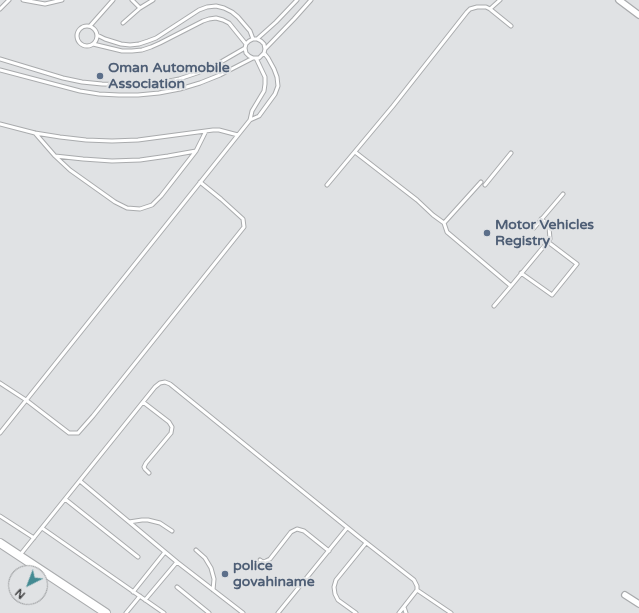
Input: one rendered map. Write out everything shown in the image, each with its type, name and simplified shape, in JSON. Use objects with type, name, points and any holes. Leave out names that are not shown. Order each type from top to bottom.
[{"type":"main road","points":[[0,543],[106,613]]},
{"type":"street","points":[[619,0],[639,15]]},
{"type":"street","points":[[626,595],[639,604]]},
{"type":"lane","points":[[0,9],[9,0]]},
{"type":"lane","points":[[22,0],[45,4],[62,0]]},
{"type":"lane","points":[[113,0],[90,26],[81,28],[77,39],[80,44],[88,46],[93,44],[122,51],[142,50],[160,43],[203,21],[216,18],[229,23],[246,44]]},
{"type":"lane","points":[[132,0],[140,8]]},
{"type":"lane","points":[[123,23],[140,8],[153,0]]},
{"type":"lane","points":[[257,39],[297,0]]},
{"type":"lane","points":[[0,70],[80,92],[106,95],[138,95],[180,89],[220,75],[254,58],[262,56],[265,48],[311,0]]},
{"type":"lane","points":[[490,9],[500,0]]},
{"type":"lane","points":[[90,26],[95,30],[97,35],[109,41],[130,45],[143,43],[156,38],[199,10],[216,6],[232,12],[250,31],[253,39]]},
{"type":"lane","points":[[327,185],[393,106],[470,9],[486,7],[511,26]]},
{"type":"lane","points":[[93,44],[97,35]]},
{"type":"lane","points":[[0,432],[250,120],[252,111],[264,91],[265,77],[254,58],[249,56],[245,48],[249,41],[257,39],[264,44],[265,48]]},
{"type":"lane","points":[[0,59],[63,78],[82,82],[141,85],[179,79],[197,73],[214,66],[245,48]]},
{"type":"lane","points":[[250,120],[259,116],[275,94],[278,86],[274,69],[264,53]]},
{"type":"lane","points":[[0,124],[35,133],[112,141],[138,140],[219,130],[238,135]]},
{"type":"lane","points":[[35,133],[55,156],[70,170],[115,202],[127,208],[140,209],[152,205],[161,196],[188,163],[206,131]]},
{"type":"lane","points":[[55,156],[83,159],[140,160],[196,151]]},
{"type":"lane","points":[[355,152],[444,223],[447,232],[511,286]]},
{"type":"lane","points":[[485,185],[511,153]]},
{"type":"lane","points":[[0,383],[69,432],[78,433],[103,404],[244,227],[243,219],[200,182]]},
{"type":"lane","points":[[444,223],[481,182]]},
{"type":"lane","points":[[534,228],[562,194]]},
{"type":"lane","points":[[494,306],[550,239],[549,227],[542,220]]},
{"type":"lane","points":[[521,272],[552,295],[576,264],[548,242]]},
{"type":"lane","points":[[20,556],[157,384],[162,382],[168,383],[414,580],[417,590],[399,613]]},
{"type":"lane","points":[[143,402],[169,422],[172,427],[171,433],[146,463],[145,469],[149,473]]},
{"type":"lane","points":[[80,481],[177,562],[243,613]]},
{"type":"lane","points":[[65,499],[138,557]]},
{"type":"lane","points":[[1,518],[34,538]]},
{"type":"lane","points":[[129,522],[142,520],[154,521],[172,531]]},
{"type":"lane","points":[[42,528],[164,613]]},
{"type":"lane","points":[[278,613],[348,528]]},
{"type":"lane","points":[[260,560],[263,562],[270,559],[292,532],[297,530],[304,531],[329,551]]},
{"type":"lane","points":[[356,613],[338,600],[334,587],[336,580],[366,543]]},
{"type":"lane","points":[[196,550],[205,558],[211,568],[214,579],[213,590]]},
{"type":"lane","points":[[133,592],[165,552]]},
{"type":"lane","points":[[145,600],[177,562]]},
{"type":"lane","points":[[177,588],[209,613]]},
{"type":"lane","points":[[417,590],[451,613]]},
{"type":"lane","points":[[126,613],[140,596]]},
{"type":"lane","points":[[404,607],[406,613]]},
{"type":"place","name":"Oman Automobile Association","points":[[100,76]]},
{"type":"place","name":"Motor Vehicles Registry","points":[[487,233]]},
{"type":"place","name":"police govahiname","points":[[225,574]]}]
